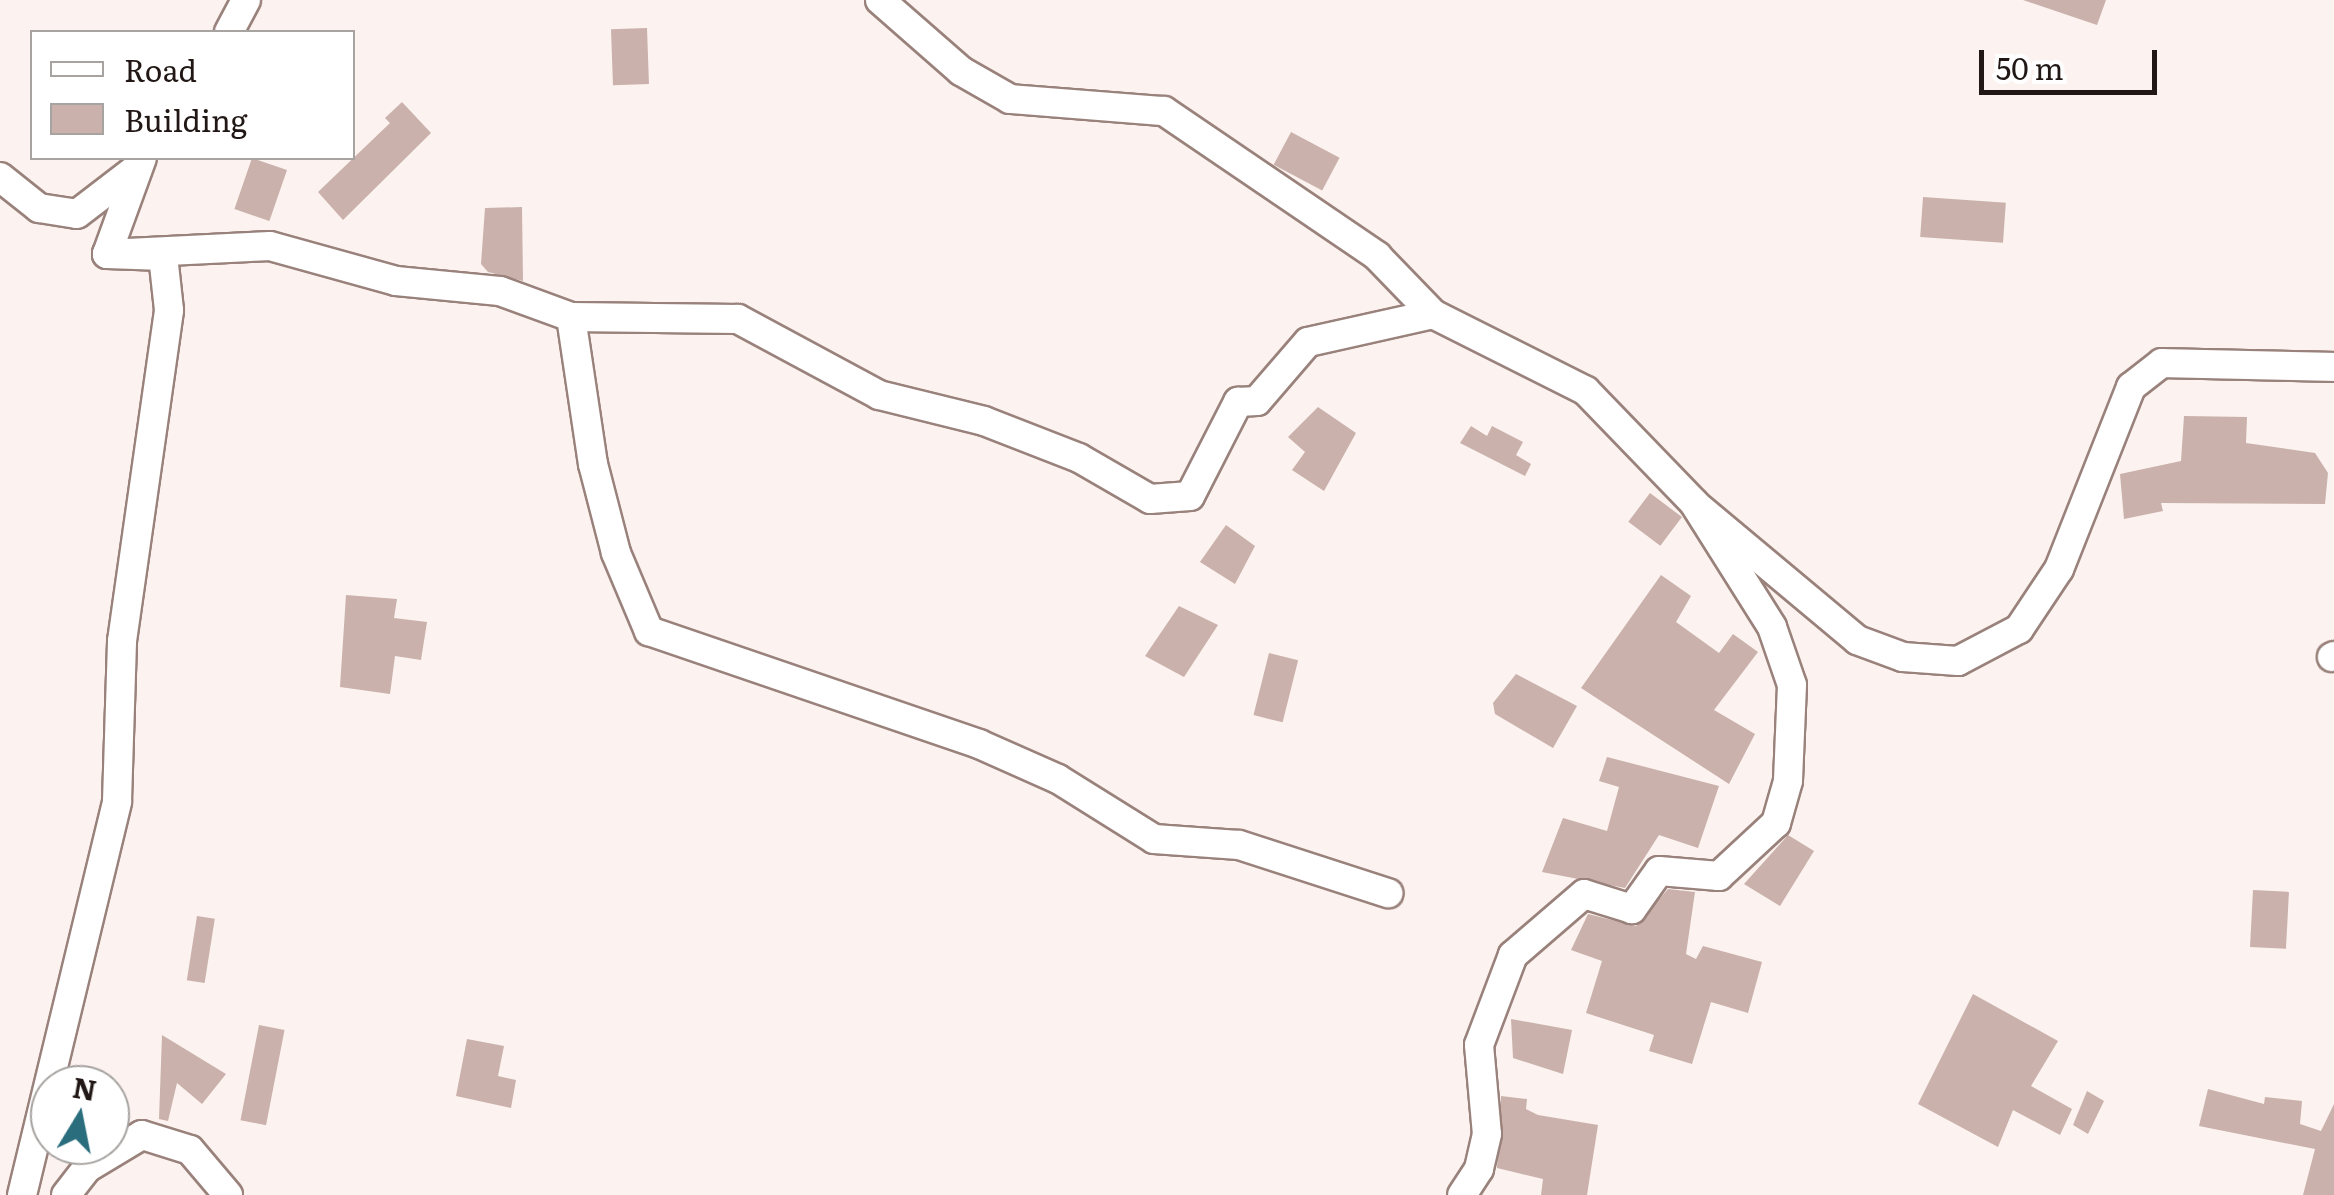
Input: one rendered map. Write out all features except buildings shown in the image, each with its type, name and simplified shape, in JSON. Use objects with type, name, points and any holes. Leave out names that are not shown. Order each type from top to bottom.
[{"type":"street","points":[[230,30],[246,0]]},
{"type":"street","points":[[880,0],[961,71],[1010,99],[1164,111],[1377,256],[1434,314],[1586,391],[1694,504],[1857,640],[1903,657],[1958,660],[2020,629],[2059,568],[2131,386],[2162,363],[2334,367]]},
{"type":"street","points":[[0,177],[39,208],[77,214],[137,164]]},
{"type":"street","points":[[107,254],[137,164]]},
{"type":"street","points":[[107,254],[270,246],[396,280],[500,291],[572,317],[738,319],[879,395],[1000,427],[1080,458],[1150,499],[1190,496],[1238,402],[1256,401],[1308,342],[1434,314]]},
{"type":"street","points":[[22,1195],[117,801],[122,641],[169,310],[163,256],[107,254]]},
{"type":"street","points":[[572,317],[593,464],[616,553],[649,631],[979,744],[1058,779],[1154,839],[1239,845],[1388,893]]},
{"type":"street","points":[[1462,1195],[1479,1169],[1488,1134],[1480,1046],[1513,955],[1565,903],[1584,894],[1632,908],[1658,871],[1719,876],[1776,823],[1788,781],[1792,684],[1772,626],[1694,504]]},
{"type":"street","points":[[66,1195],[87,1168],[142,1135],[190,1150],[228,1195]]}]
